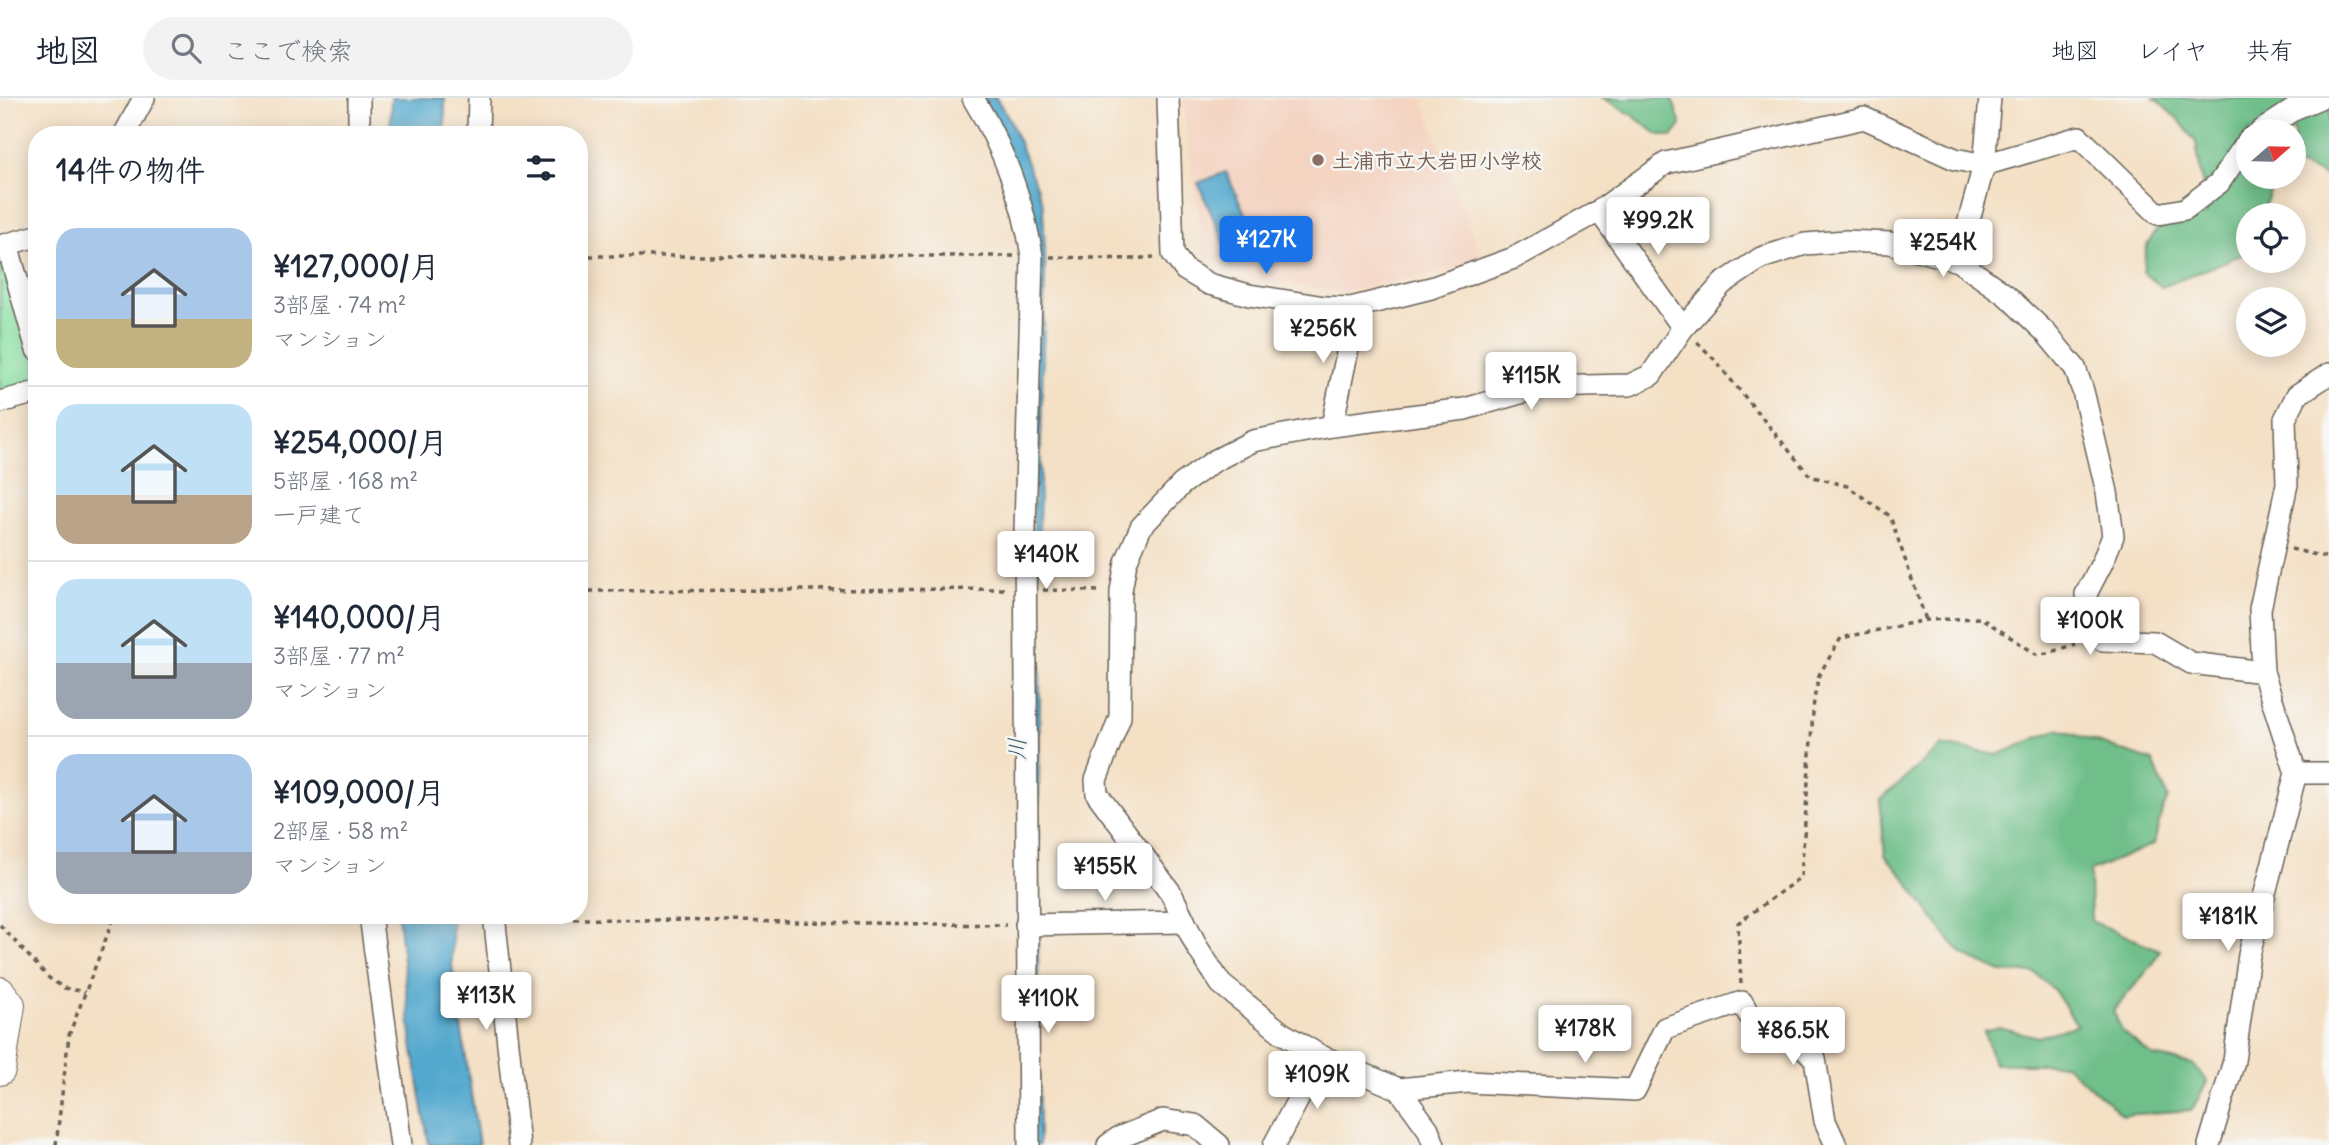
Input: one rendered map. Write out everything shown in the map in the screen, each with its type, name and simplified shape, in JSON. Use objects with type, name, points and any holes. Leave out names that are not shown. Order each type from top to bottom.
[{"type":"street","points":[[129,126],[144,98]]},
{"type":"street","points":[[359,98],[359,126]]},
{"type":"street","points":[[478,126],[479,98]]},
{"type":"street","points":[[973,98],[1005,157],[1027,222],[1032,256],[1025,589],[1029,1145]]},
{"type":"street","points":[[1168,98],[1173,254],[1185,270],[1209,284],[1249,295],[1325,307],[1351,308],[1431,288],[1514,258],[1599,211],[1666,163],[1864,118],[1955,159],[1984,165],[2079,137],[2158,214],[2185,209],[2219,184],[2236,158]]},
{"type":"street","points":[[1958,261],[1984,165],[1990,98]]},
{"type":"street","points":[[2279,119],[2296,108],[2320,98]]},
{"type":"street","points":[[1599,211],[1683,328]]},
{"type":"street","points":[[28,238],[4,245],[28,321]]},
{"type":"street","points":[[1836,1145],[1825,1121],[1815,1059],[1790,1034],[1749,1015],[1742,1002],[1665,1028],[1635,1090],[1468,1082],[1399,1089],[1321,1056],[1282,1033],[1221,984],[1197,947],[1171,893],[1097,794],[1096,780],[1120,717],[1121,591],[1126,562],[1141,527],[1182,484],[1214,461],[1254,441],[1332,426],[1465,409],[1541,387],[1630,385],[1651,375],[1683,328],[1722,284],[1761,258],[1805,244],[1846,241],[1890,243],[1958,261],[2006,295],[2045,332],[2075,368],[2104,479],[2113,536],[2086,594],[2090,632],[2103,640],[2155,642],[2191,663],[2263,672]]},
{"type":"street","points":[[1332,426],[1351,334],[1351,308]]},
{"type":"street","points":[[2209,1145],[2234,1061],[2249,955],[2296,773],[2263,672],[2260,609],[2287,484],[2285,419],[2297,395],[2329,373]]},
{"type":"street","points":[[0,402],[28,395]]},
{"type":"street","points":[[2296,773],[2329,774]]},
{"type":"street","points":[[1026,925],[1184,922]]},
{"type":"street","points":[[371,924],[401,1145]]},
{"type":"street","points":[[496,924],[519,1145]]},
{"type":"street","points":[[0,992],[10,1005],[0,1070]]},
{"type":"street","points":[[1274,1145],[1321,1056]]},
{"type":"street","points":[[1399,1089],[1428,1129],[1434,1145]]},
{"type":"street","points":[[1108,1145],[1118,1138],[1163,1120],[1195,1125],[1219,1145]]},
{"type":"path","points":[[588,256],[1032,256],[1131,259],[1173,254]]},
{"type":"path","points":[[1683,328],[1713,358],[1810,476],[1847,486],[1890,516],[1926,620]]},
{"type":"path","points":[[2275,545],[2329,558]]},
{"type":"path","points":[[588,590],[1121,591]]},
{"type":"path","points":[[1742,1002],[1738,923],[1801,877],[1814,699],[1819,675],[1841,638],[1926,620],[1981,618],[2036,654],[2048,653],[2097,636]]},
{"type":"path","points":[[588,918],[1026,925]]},
{"type":"path","points":[[57,1145],[69,1035],[111,924]]},
{"type":"path","points":[[0,925],[49,978],[64,988],[85,992]]},
{"type":"shaded area","name":"土浦市立大岩田小学校","points":[[1185,98],[1422,98],[1483,262],[1342,293],[1249,277],[1204,257],[1183,104]]},
{"type":"green space","points":[[1603,98],[1672,98],[1681,125],[1672,137],[1657,134]]},
{"type":"green space","points":[[2154,98],[2329,98],[2329,177],[2306,168],[2306,119],[2236,119],[2236,189],[2271,189],[2266,203],[2236,203],[2236,257],[2162,287],[2143,272],[2147,245],[2158,228],[2207,214],[2196,142],[2178,119]]},
{"type":"green space","points":[[0,246],[28,325],[28,394],[0,401]]},
{"type":"green space","points":[[2058,729],[2153,761],[2168,798],[2154,844],[2090,871],[2091,921],[2160,950],[2153,964],[2113,1011],[2122,1031],[2153,1056],[2193,1064],[2207,1082],[2192,1110],[2123,1115],[2064,1064],[1994,1064],[1984,1031],[1999,1027],[2038,1037],[2077,1025],[2054,990],[2035,973],[2001,972],[1962,954],[1885,855],[1880,800],[1942,745],[1998,755]]},
{"type":"water","points":[[391,98],[445,98],[445,126],[390,126]]},
{"type":"water","points":[[983,98],[996,98],[1010,120],[1043,204],[1045,259],[1038,575],[1039,1145],[1031,1145],[1035,259]]},
{"type":"water","points":[[1226,172],[1253,232],[1225,245],[1198,183]]},
{"type":"water","points":[[399,924],[452,924],[452,965],[479,1145],[429,1145],[412,1044]]},
{"type":"place","name":"土浦市立大岩田小学校","points":[[1318,160]]},
{"type":"water label","name":"川","points":[[1016,749]]}]
